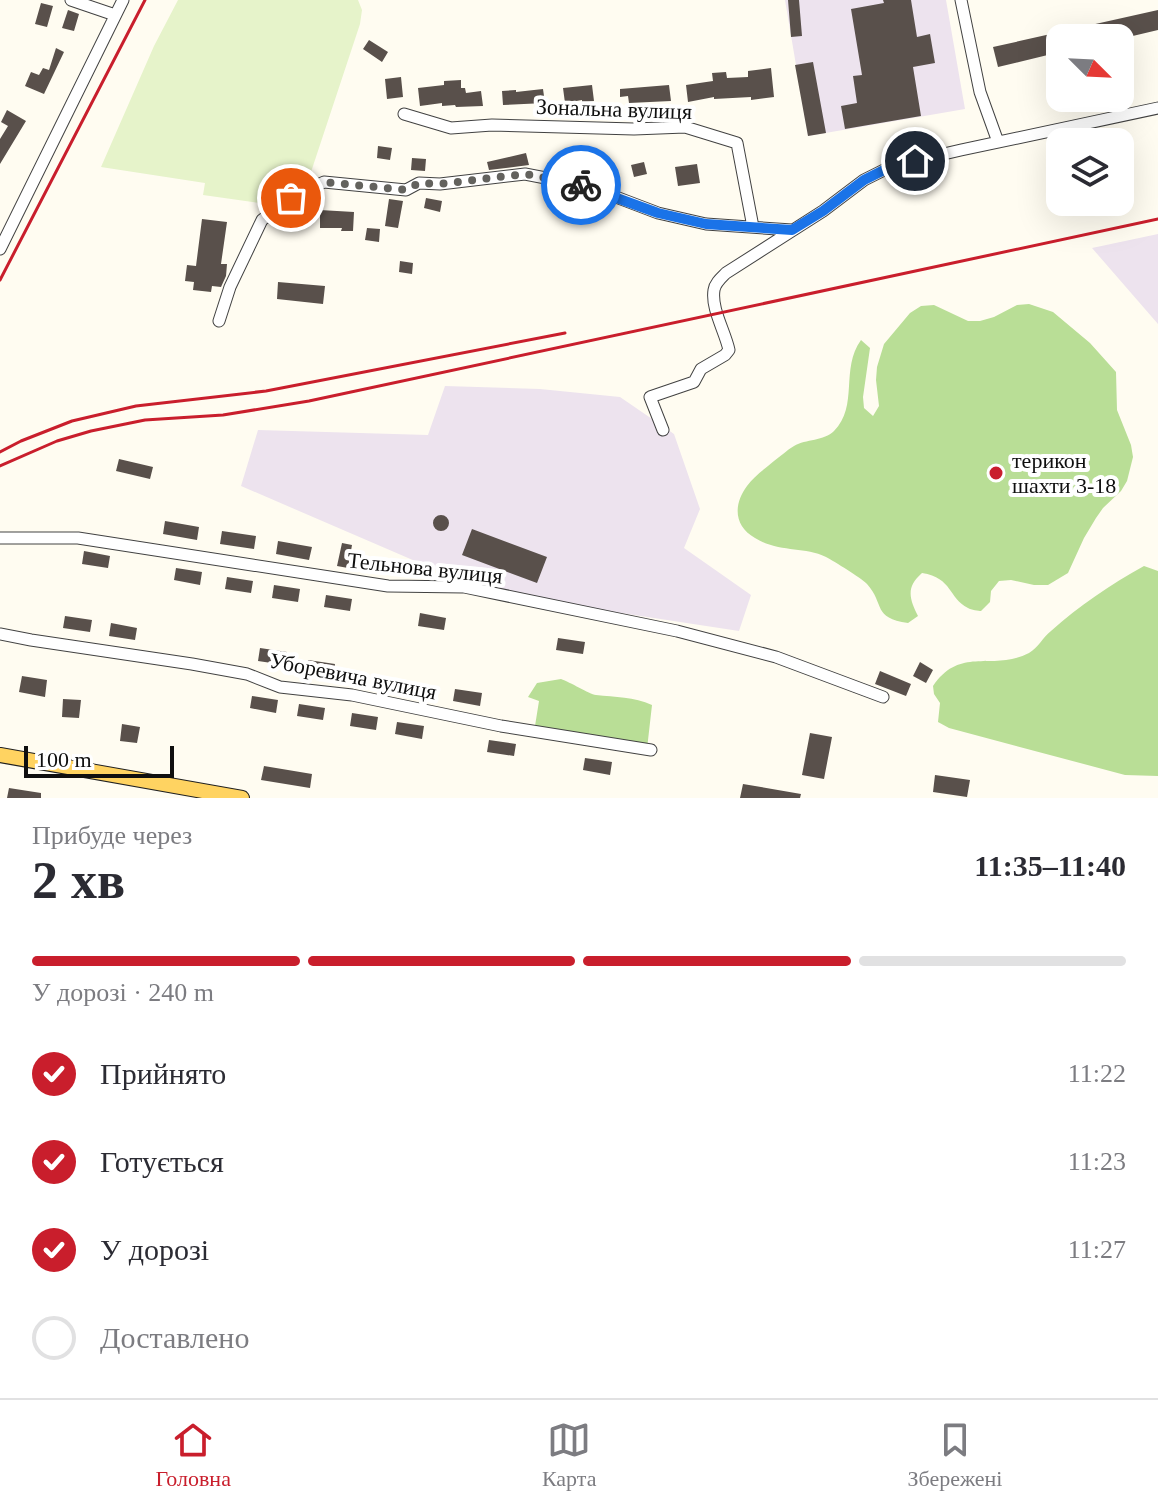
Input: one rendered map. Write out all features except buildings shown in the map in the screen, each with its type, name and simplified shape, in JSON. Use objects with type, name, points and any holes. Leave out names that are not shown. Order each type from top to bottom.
[{"type":"main road","points":[[0,755],[242,798]]},
{"type":"street","points":[[71,0],[115,15]]},
{"type":"street","points":[[0,249],[123,0]]},
{"type":"street","points":[[961,0],[980,92],[998,142]]},
{"type":"street","points":[[663,430],[650,397],[694,382],[701,369],[729,350],[715,303],[714,289],[718,281],[864,180],[892,166],[1158,108]]},
{"type":"street","name":"Зональна вулиця","points":[[404,114],[451,128],[492,125],[634,129],[685,127],[737,143],[753,227]]},
{"type":"street","points":[[219,321],[230,287],[262,220],[291,198],[324,182],[406,190],[419,183],[440,184],[525,174],[587,186],[658,213],[706,224],[792,230]]},
{"type":"street","name":"Тельнова вулиця","points":[[0,538],[78,538],[388,586],[464,587],[677,631],[776,657],[883,697]]},
{"type":"street","name":"Уборевича вулиця","points":[[0,634],[192,664],[247,674],[280,687],[352,695],[501,726],[651,750]]},
{"type":"shaded area","points":[[785,0],[946,0],[965,109],[808,136]]},
{"type":"shaded area","points":[[1158,234],[1158,324],[1092,248]]},
{"type":"shaded area","points":[[445,386],[540,389],[620,397],[674,434],[700,509],[684,548],[751,595],[739,631],[490,593],[241,486],[258,430],[428,435]]},
{"type":"green space","points":[[178,0],[358,0],[362,10],[360,24],[310,175],[274,205],[203,195],[205,183],[101,167],[154,46]]},
{"type":"green space","points":[[1029,304],[1053,312],[1090,343],[1116,372],[1117,410],[1133,457],[1127,481],[1096,518],[1068,573],[1048,585],[999,581],[991,591],[990,602],[981,611],[968,608],[939,579],[922,573],[911,588],[918,616],[908,623],[884,614],[867,584],[830,559],[764,543],[743,527],[738,515],[739,500],[753,479],[791,448],[830,434],[841,421],[848,399],[851,363],[861,340],[870,348],[864,408],[873,416],[879,406],[877,367],[884,344],[910,313],[921,306],[934,305],[968,321],[980,321],[1017,305]]},
{"type":"green space","points":[[1144,566],[1158,571],[1158,776],[1125,775],[949,728],[938,722],[940,703],[933,686],[944,674],[966,663],[1015,658],[1029,653],[1084,604]]},
{"type":"green space","points":[[561,679],[593,694],[652,705],[647,749],[535,726],[539,701],[528,697],[537,683]]},
{"type":"railway","points":[[0,280],[145,0]]},
{"type":"railway","points":[[0,466],[57,441],[91,431],[145,420],[223,415],[309,401],[1158,219]]},
{"type":"railway","points":[[0,452],[72,421],[136,406],[266,391],[565,333]]},
{"type":"way so far","points":[[291,198],[324,182],[406,190],[419,183],[440,184],[525,174],[581,185]]},
{"type":"place","name":"терикон шахти 3-18","points":[[996,473]]},
{"type":"route","points":[[581,185],[658,213],[706,224],[792,230],[864,180],[892,166],[915,161]]}]
